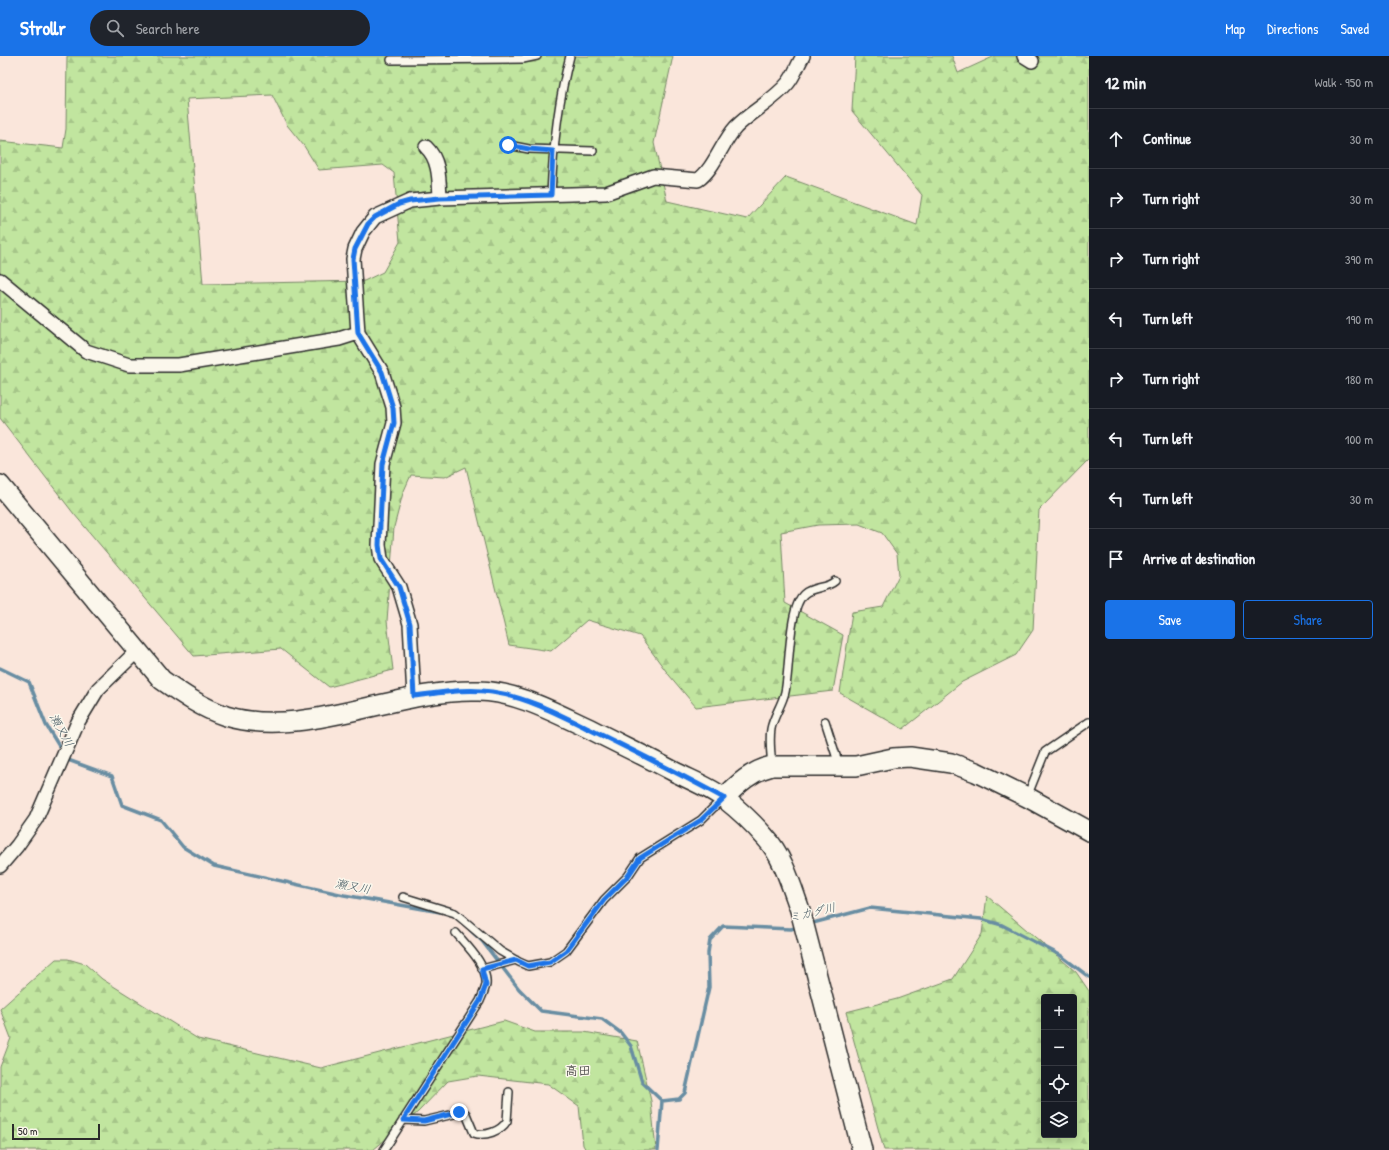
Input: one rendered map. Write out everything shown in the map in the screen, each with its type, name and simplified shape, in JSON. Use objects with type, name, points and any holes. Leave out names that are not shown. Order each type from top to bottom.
[{"type":"street","points":[[414,696],[410,624],[399,587],[381,559],[379,545],[383,464],[394,423],[393,408],[382,372],[358,333],[353,259],[355,249],[368,224],[375,217],[399,204],[410,201],[440,198],[606,193],[653,176],[698,180],[704,176],[725,140],[737,127],[773,99],[790,82],[803,56]]},
{"type":"street","points":[[426,147],[432,153],[436,161],[440,198]]},
{"type":"street","points":[[0,280],[86,351],[129,365],[179,365],[339,339],[358,333]]},
{"type":"street","points":[[0,485],[162,680],[192,701],[226,716],[242,719],[285,722],[322,716],[414,696],[479,690],[518,698],[569,719],[637,752],[724,798],[749,819],[767,838],[781,862],[791,884],[800,910],[862,1150]]},
{"type":"street","points":[[0,866],[17,846],[36,819],[78,722],[98,689],[137,651]]},
{"type":"street","points":[[724,798],[743,779],[762,769],[772,766],[856,766],[893,758],[920,758],[951,763],[976,772],[1088,829]]},
{"type":"lane","points":[[391,60],[523,59],[537,56]]},
{"type":"lane","points":[[551,195],[553,151],[564,78],[570,56]]},
{"type":"lane","points":[[508,145],[553,151],[593,151]]},
{"type":"lane","points":[[772,766],[771,728],[785,692],[789,648],[797,607],[804,594],[809,591],[829,586],[834,581]]},
{"type":"lane","points":[[825,721],[840,766]]},
{"type":"lane","points":[[1027,797],[1045,752],[1089,722]]},
{"type":"lane","points":[[403,897],[455,913],[500,951],[528,966],[550,962],[566,951],[604,900],[628,876],[640,858],[701,820],[724,798]]},
{"type":"lane","points":[[384,1150],[480,1001],[486,985],[482,969],[478,961],[456,934]]},
{"type":"lane","points":[[482,969],[516,960]]},
{"type":"lane","points":[[403,1120],[424,1121],[463,1112],[466,1114],[474,1133],[480,1135],[488,1133],[498,1130],[507,1121],[509,1092]]},
{"type":"green space","points":[[67,56],[673,56],[654,143],[667,201],[747,219],[786,177],[917,225],[922,195],[852,111],[855,56],[952,56],[958,73],[995,56],[1089,56],[1089,459],[1039,510],[1033,630],[1016,655],[962,682],[903,729],[840,693],[852,612],[883,607],[899,575],[897,554],[882,533],[859,524],[818,525],[781,532],[785,603],[843,635],[833,691],[696,707],[669,675],[640,636],[587,620],[551,651],[509,645],[466,467],[445,477],[411,475],[403,493],[394,527],[387,621],[393,670],[329,687],[281,649],[194,656],[74,514],[0,418],[0,141],[63,148],[66,129]],"holes":[[[272,95],[287,125],[304,146],[319,170],[383,165],[394,173],[400,242],[383,272],[364,281],[203,284],[187,99]]]},
{"type":"green space","points":[[987,896],[1076,972],[1089,991],[1089,1150],[884,1150],[846,1012],[897,999],[953,979],[982,934]]},
{"type":"green space","points":[[56,959],[68,959],[85,964],[102,979],[198,1039],[321,1068],[504,1021],[535,1032],[584,1032],[637,1041],[651,1101],[656,1150],[586,1150],[583,1145],[579,1106],[548,1084],[478,1076],[448,1081],[418,1112],[373,1150],[0,1150],[0,1067],[11,1038],[0,1009]]},
{"type":"waterway","name":"瀬又川","points":[[0,668],[29,682],[46,725],[62,751]]},
{"type":"waterway","name":"瀬又川","points":[[66,756],[68,760],[112,776],[122,805],[161,820],[183,847],[214,866],[344,895],[440,912]]},
{"type":"waterway","name":"ミカダ川","points":[[809,924],[870,908],[981,919],[1002,925],[1060,955],[1089,977]]},
{"type":"waterway","name":"ミカダ川","points":[[662,1101],[679,1099],[685,1093],[709,987],[708,953],[710,940],[723,926],[791,929],[798,927]]},
{"type":"waterway","name":"瀬又川","points":[[470,930],[482,941],[519,989],[541,1011],[602,1019],[621,1033],[631,1046],[642,1082],[662,1101]]},
{"type":"waterway","name":"瀬又川","points":[[658,1150],[662,1101]]},
{"type":"district","name":"高田","points":[[578,1070]]},
{"type":"route","points":[[459,1112],[424,1121],[403,1120],[480,1001],[486,985],[482,969],[516,960],[528,966],[550,962],[566,951],[604,900],[628,876],[640,858],[701,820],[724,798],[651,759],[569,719],[518,698],[479,690],[414,696],[410,624],[399,587],[381,559],[379,545],[382,472],[394,423],[393,408],[382,372],[358,333],[353,259],[355,249],[368,224],[375,217],[399,204],[410,201],[440,198],[551,195],[553,151],[508,145]]}]
